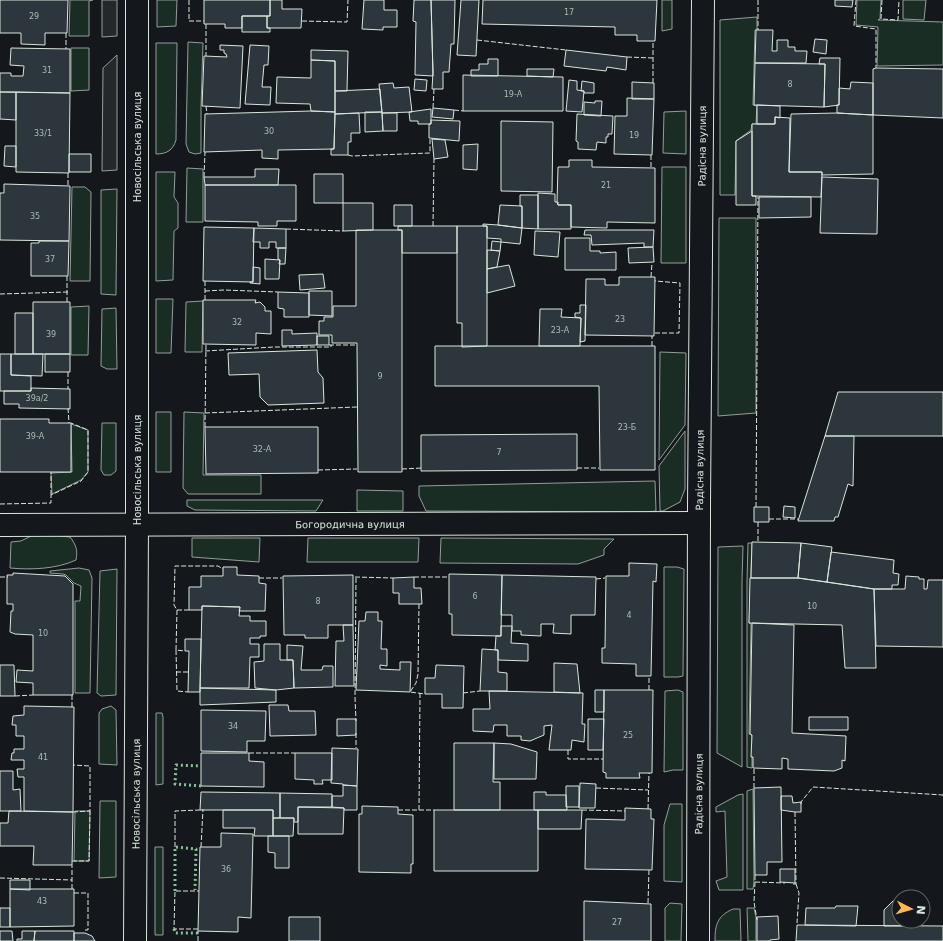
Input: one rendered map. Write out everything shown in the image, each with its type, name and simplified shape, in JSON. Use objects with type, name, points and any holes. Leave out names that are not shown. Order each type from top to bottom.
[{"type":"street","name":"Новосільська вулиця","points":[[135,941],[137,0]]},
{"type":"street","name":"Радісна вулиця","points":[[698,941],[699,523],[703,0]]},
{"type":"street","name":"Богородична вулиця","points":[[0,525],[699,523]]},
{"type":"green space","points":[[70,0],[93,0],[89,1],[89,36],[69,36]]},
{"type":"green space","points":[[157,0],[177,0],[176,26],[157,27]]},
{"type":"green space","points":[[662,0],[672,0],[672,29],[662,31]]},
{"type":"green space","points":[[857,0],[881,0],[880,19],[878,20],[943,22],[943,65],[877,66],[878,27],[856,25]]},
{"type":"green space","points":[[903,0],[926,0],[924,20],[903,19]]},
{"type":"green space","points":[[757,17],[757,29],[755,30],[753,105],[757,106],[756,124],[752,124],[751,130],[736,141],[735,195],[720,195],[720,20]]},
{"type":"green space","points":[[188,42],[203,43],[201,153],[195,154],[189,152],[186,144]]},
{"type":"green space","points":[[156,43],[177,43],[176,140],[169,151],[156,154]]},
{"type":"green space","points":[[71,48],[89,48],[89,90],[71,91]]},
{"type":"green space","points":[[686,111],[686,154],[663,153],[664,112]]},
{"type":"green space","points":[[662,167],[686,167],[686,263],[661,263]]},
{"type":"green space","points":[[187,168],[203,169],[203,222],[186,222]]},
{"type":"green space","points":[[156,172],[175,172],[174,197],[178,203],[178,228],[174,231],[173,280],[156,281]]},
{"type":"green space","points":[[72,187],[85,187],[91,192],[90,281],[70,281]]},
{"type":"green space","points":[[117,189],[116,295],[101,294],[101,190]]},
{"type":"green space","points":[[719,218],[756,218],[756,413],[718,416]]},
{"type":"green space","points":[[156,299],[173,299],[171,353],[156,353]]},
{"type":"green space","points":[[203,301],[202,352],[185,352],[186,302]]},
{"type":"green space","points":[[89,306],[88,355],[71,355],[71,307]]},
{"type":"green space","points":[[116,308],[117,369],[107,369],[101,366],[102,309]]},
{"type":"green space","points":[[660,352],[686,353],[685,425],[659,460]]},
{"type":"green space","points":[[156,412],[171,412],[171,472],[156,472]]},
{"type":"green space","points":[[184,412],[204,413],[203,475],[261,475],[261,494],[188,494],[183,488]]},
{"type":"green space","points":[[102,423],[116,423],[116,471],[111,475],[104,475],[101,470]]},
{"type":"green space","points":[[71,424],[88,430],[88,472],[81,480],[52,494],[51,473],[72,472]]},
{"type":"green space","points":[[685,431],[685,489],[680,502],[663,511],[660,511],[659,466]]},
{"type":"green space","points":[[655,481],[656,511],[647,512],[426,511],[419,496],[419,486]]},
{"type":"green space","points":[[357,490],[403,491],[403,511],[357,511]]},
{"type":"green space","points":[[187,500],[323,500],[316,511],[195,510],[187,506]]},
{"type":"green space","points":[[35,534],[70,537],[76,548],[76,560],[61,565],[44,568],[10,568],[11,542],[21,541]]},
{"type":"green space","points":[[192,538],[260,538],[259,562],[192,557]]},
{"type":"green space","points":[[308,538],[419,538],[418,562],[307,562]]},
{"type":"green space","points":[[441,538],[614,539],[604,549],[604,555],[578,564],[440,563]]},
{"type":"green space","points":[[748,543],[752,543],[749,623],[751,624],[749,734],[752,735],[752,768],[747,767]]},
{"type":"green space","points":[[743,546],[742,767],[717,753],[718,547]]},
{"type":"green space","points":[[664,567],[677,567],[684,569],[683,676],[678,677],[664,677]]},
{"type":"green space","points":[[79,568],[89,570],[92,578],[90,693],[75,693],[75,601],[80,601],[81,586],[74,583],[66,575],[50,573],[50,571]]},
{"type":"green space","points":[[117,569],[116,695],[101,696],[97,693],[100,571]]},
{"type":"green space","points":[[678,690],[683,692],[683,770],[664,772],[665,691]]},
{"type":"green space","points":[[111,706],[116,710],[117,765],[99,764],[99,713],[102,709]]},
{"type":"green space","points":[[156,713],[162,713],[163,717],[163,784],[156,785]]},
{"type":"green space","points":[[753,789],[754,882],[753,889],[747,889],[747,791]]},
{"type":"green space","points":[[743,794],[743,890],[719,890],[716,881],[727,877],[725,811],[716,812],[716,807],[738,795]]},
{"type":"green space","points":[[100,801],[116,801],[116,877],[99,878]]},
{"type":"green space","points":[[670,804],[682,804],[682,882],[664,881],[664,825]]},
{"type":"green space","points":[[75,811],[90,811],[89,861],[74,861]]},
{"type":"green space","points":[[155,847],[163,847],[163,935],[155,935]]},
{"type":"green space","points":[[670,903],[682,904],[681,941],[665,941],[665,908]]},
{"type":"green space","points":[[747,908],[754,908],[756,917],[756,941],[748,941]]},
{"type":"green space","points":[[733,909],[740,909],[741,941],[715,941],[716,926],[720,918]]},
{"type":"shaded area","points":[[102,0],[117,0],[117,36],[102,37]]},
{"type":"shaded area","points":[[117,55],[117,170],[102,171],[103,68]]},
{"type":"building","points":[[0,0],[68,0],[67,33],[45,33],[45,45],[21,44],[21,33],[0,33]]},
{"type":"building","points":[[204,0],[270,0],[270,16],[242,16],[242,28],[225,28],[225,24],[204,24]]},
{"type":"building","points":[[270,0],[282,0],[282,9],[302,9],[301,28],[267,28],[267,16],[270,16]]},
{"type":"building","points":[[364,0],[384,0],[384,10],[397,10],[397,27],[383,27],[383,30],[362,29]]},
{"type":"building","points":[[414,0],[431,0],[433,76],[415,75],[416,22],[413,21]]},
{"type":"building","points":[[431,0],[455,0],[454,44],[451,44],[449,72],[443,72],[443,89],[432,89]]},
{"type":"building","points":[[461,0],[479,0],[476,56],[457,55]]},
{"type":"building","points":[[483,0],[657,0],[655,41],[637,41],[637,35],[615,35],[615,27],[482,24]]},
{"type":"building","points":[[835,0],[853,0],[852,7],[835,6]]},
{"type":"building","points":[[242,16],[267,16],[267,28],[270,28],[270,32],[242,32]]},
{"type":"building","points":[[756,30],[773,30],[772,51],[777,51],[777,40],[788,40],[788,47],[795,47],[795,51],[807,51],[806,63],[755,63]]},
{"type":"building","points":[[815,39],[827,40],[826,54],[813,52]]},
{"type":"building","points":[[220,45],[243,46],[240,108],[202,106],[204,56],[227,57],[224,50],[220,50]]},
{"type":"building","points":[[250,45],[269,46],[268,65],[264,65],[262,87],[271,87],[270,105],[245,104]]},
{"type":"building","points":[[11,48],[70,49],[70,93],[0,92],[0,73],[11,73],[11,76],[23,76],[24,66],[10,65]]},
{"type":"building","points":[[311,50],[348,51],[347,91],[335,91],[335,61],[311,60]]},
{"type":"building","points":[[566,50],[627,57],[626,70],[607,67],[606,71],[564,66]]},
{"type":"building","points":[[820,58],[840,58],[839,105],[824,107],[825,64],[819,64]]},
{"type":"building","points":[[488,59],[498,59],[498,76],[471,76],[471,70],[479,70],[479,64],[488,64]]},
{"type":"building","points":[[311,60],[335,61],[335,112],[311,111],[310,104],[276,103],[277,77],[311,78]]},
{"type":"building","points":[[755,63],[825,64],[824,107],[754,105]]},
{"type":"building","points":[[527,69],[554,69],[553,77],[527,76]]},
{"type":"building","points":[[873,69],[943,69],[943,118],[873,115]]},
{"type":"building","points":[[463,75],[563,77],[563,111],[463,111]]},
{"type":"building","points":[[415,79],[427,80],[426,91],[414,90]]},
{"type":"building","points":[[569,80],[577,81],[577,90],[584,91],[582,112],[566,111]]},
{"type":"building","points":[[582,81],[594,83],[594,93],[584,93],[584,91],[581,91]]},
{"type":"building","points":[[632,82],[654,83],[654,99],[632,99]]},
{"type":"building","points":[[851,82],[873,83],[873,115],[837,113],[837,105],[839,105],[839,88],[850,89]]},
{"type":"building","points":[[393,83],[394,88],[409,87],[412,112],[382,113],[379,84]]},
{"type":"building","points":[[380,89],[382,112],[335,114],[335,91]]},
{"type":"building","points":[[0,92],[16,92],[16,120],[0,119]]},
{"type":"building","points":[[16,92],[70,93],[69,173],[16,172]]},
{"type":"building","points":[[627,98],[654,99],[652,155],[614,154],[615,116],[627,116]]},
{"type":"building","points":[[595,101],[602,101],[601,116],[584,115],[584,102],[595,103]]},
{"type":"building","points":[[757,105],[780,106],[780,118],[775,117],[775,124],[757,124]]},
{"type":"building","points":[[433,108],[454,110],[453,119],[432,117]]},
{"type":"building","points":[[431,109],[431,124],[418,124],[418,121],[410,121],[409,112]]},
{"type":"building","points":[[311,111],[335,112],[334,149],[278,150],[278,159],[262,158],[262,150],[204,152],[205,114]]},
{"type":"building","points":[[365,112],[382,112],[383,131],[365,132]]},
{"type":"building","points":[[359,113],[360,133],[351,133],[351,142],[348,142],[348,155],[331,155],[331,149],[334,149],[335,114]]},
{"type":"building","points":[[382,113],[397,113],[397,131],[383,131]]},
{"type":"building","points":[[837,113],[873,115],[873,174],[822,175],[822,172],[789,172],[791,114]]},
{"type":"building","points":[[577,114],[613,116],[612,134],[608,134],[608,137],[606,137],[606,143],[597,142],[596,150],[578,149],[578,142],[576,141]]},
{"type":"building","points":[[775,117],[790,118],[789,172],[822,172],[821,197],[752,196],[752,124],[775,124]]},
{"type":"building","points":[[431,120],[460,121],[459,141],[429,138],[429,124],[431,124]]},
{"type":"building","points":[[501,121],[553,122],[552,192],[501,191]]},
{"type":"building","points":[[752,131],[752,196],[756,196],[756,205],[736,205],[736,141]]},
{"type":"building","points":[[432,139],[445,140],[448,157],[434,159]]},
{"type":"building","points":[[478,144],[477,170],[463,169],[463,145]]},
{"type":"building","points":[[5,146],[16,146],[16,167],[4,166]]},
{"type":"building","points":[[69,154],[91,154],[91,172],[69,172]]},
{"type":"building","points":[[569,160],[592,160],[592,167],[655,168],[655,223],[607,222],[607,228],[571,227],[571,205],[558,205],[557,202],[558,167],[569,167]]},
{"type":"building","points":[[255,169],[279,169],[278,185],[205,185],[204,177],[255,177]]},
{"type":"building","points":[[314,174],[343,174],[343,203],[314,203]]},
{"type":"building","points":[[822,177],[878,179],[877,234],[820,233]]},
{"type":"building","points":[[4,184],[70,186],[69,241],[0,240],[0,193],[4,193]]},
{"type":"building","points":[[205,185],[296,185],[296,221],[277,221],[277,226],[258,226],[258,222],[205,221]]},
{"type":"building","points":[[538,193],[555,194],[555,202],[558,202],[558,205],[571,205],[571,229],[538,229]]},
{"type":"building","points":[[520,195],[538,195],[538,229],[522,228],[522,206],[520,206]]},
{"type":"building","points":[[759,197],[811,197],[811,217],[759,218]]},
{"type":"building","points":[[343,203],[373,203],[373,230],[343,231]]},
{"type":"building","points":[[394,205],[412,205],[412,226],[394,226]]},
{"type":"building","points":[[500,205],[522,206],[522,228],[498,225]]},
{"type":"building","points":[[483,224],[522,228],[520,244],[501,242],[501,239],[487,238],[487,226],[483,226]]},
{"type":"building","points":[[398,226],[457,226],[457,253],[402,253],[402,230],[398,230]]},
{"type":"building","points":[[457,226],[487,226],[487,346],[462,347],[462,323],[457,323]]},
{"type":"building","points":[[204,227],[254,228],[253,282],[203,281]]},
{"type":"building","points":[[254,228],[286,229],[286,248],[276,248],[276,242],[269,242],[269,248],[260,248],[260,242],[253,242]]},
{"type":"building","points":[[356,230],[402,230],[402,472],[358,472],[357,343],[332,343],[332,335],[319,335],[319,321],[324,321],[324,317],[333,317],[333,306],[356,306]]},
{"type":"building","points":[[585,230],[654,230],[653,247],[644,247],[644,243],[592,245],[591,235],[584,235]]},
{"type":"building","points":[[535,231],[560,232],[558,257],[534,255]]},
{"type":"building","points":[[565,238],[590,238],[590,251],[600,251],[600,253],[616,252],[616,270],[565,270]]},
{"type":"building","points":[[39,241],[69,241],[68,276],[31,276],[31,243],[39,243]]},
{"type":"building","points":[[492,241],[501,242],[500,251],[491,250]]},
{"type":"building","points":[[653,247],[654,262],[629,263],[628,248]]},
{"type":"building","points":[[278,248],[286,248],[285,264],[279,264],[280,260],[278,259]]},
{"type":"building","points":[[487,250],[500,251],[497,267],[487,269]]},
{"type":"building","points":[[265,259],[280,260],[279,279],[265,279]]},
{"type":"building","points":[[509,265],[515,286],[487,293],[487,269]]},
{"type":"building","points":[[253,267],[260,268],[260,284],[250,283],[253,282]]},
{"type":"building","points":[[323,274],[325,288],[300,290],[299,275]]},
{"type":"building","points":[[619,277],[655,277],[654,336],[585,335],[586,279],[605,279],[605,285],[619,285]]},
{"type":"building","points":[[309,291],[332,291],[332,316],[309,315]]},
{"type":"building","points":[[278,292],[309,293],[309,317],[284,317],[284,309],[278,308]]},
{"type":"building","points":[[203,300],[256,300],[255,303],[260,302],[265,307],[265,311],[271,311],[271,334],[256,333],[256,345],[203,344]]},
{"type":"building","points":[[33,302],[70,302],[70,354],[33,354]]},
{"type":"building","points":[[580,305],[586,305],[585,341],[580,342],[581,318],[575,317],[575,313],[580,313]]},
{"type":"building","points":[[540,309],[562,309],[561,317],[581,318],[580,346],[539,346]]},
{"type":"building","points":[[15,313],[33,313],[33,354],[15,354]]},
{"type":"building","points":[[282,330],[292,330],[292,334],[317,333],[317,345],[282,346]]},
{"type":"building","points":[[317,336],[329,336],[329,345],[317,345]]},
{"type":"building","points":[[435,346],[655,346],[655,470],[600,470],[599,386],[435,386]]},
{"type":"building","points":[[317,350],[318,372],[323,378],[324,403],[268,405],[260,397],[259,374],[229,375],[228,353]]},
{"type":"building","points":[[0,354],[11,354],[11,375],[31,376],[31,391],[0,391]]},
{"type":"building","points":[[11,354],[43,354],[42,376],[11,375]]},
{"type":"building","points":[[45,354],[70,354],[70,372],[45,372]]},
{"type":"building","points":[[31,388],[70,389],[70,409],[19,408],[19,404],[4,404],[4,391],[31,391]]},
{"type":"building","points":[[838,392],[943,392],[943,436],[825,436]]},
{"type":"building","points":[[0,419],[49,419],[49,423],[71,423],[71,472],[0,472]]},
{"type":"building","points":[[205,427],[318,427],[318,473],[206,474]]},
{"type":"building","points":[[577,434],[577,470],[421,471],[421,435]]},
{"type":"building","points":[[825,436],[854,436],[853,486],[848,484],[838,517],[835,517],[834,521],[798,521]]},
{"type":"building","points":[[784,506],[795,507],[795,518],[783,517]]},
{"type":"building","points":[[754,507],[769,507],[769,522],[754,522]]},
{"type":"building","points":[[752,542],[801,543],[798,578],[751,578]]},
{"type":"building","points":[[801,543],[832,547],[827,582],[798,578]]},
{"type":"building","points":[[831,552],[894,560],[893,573],[899,574],[898,585],[892,585],[892,589],[874,589],[827,582]]},
{"type":"building","points":[[629,563],[657,564],[656,582],[653,581],[651,676],[636,676],[636,664],[602,663],[602,648],[605,648],[606,576],[629,576]]},
{"type":"building","points":[[223,567],[237,567],[237,575],[259,576],[259,583],[266,584],[265,611],[239,611],[240,607],[202,606],[202,610],[189,610],[189,587],[201,587],[201,576],[223,576]]},
{"type":"building","points":[[13,573],[65,576],[73,584],[73,695],[33,695],[33,683],[16,682],[17,670],[33,671],[33,635],[15,634],[10,632],[11,611],[13,611],[13,604],[7,604],[7,575],[13,575]]},
{"type":"building","points":[[449,574],[502,575],[501,636],[452,635],[452,614],[449,614]]},
{"type":"building","points":[[353,575],[353,625],[328,625],[328,638],[305,638],[305,635],[284,635],[283,576]]},
{"type":"building","points":[[502,575],[596,577],[595,615],[571,615],[571,634],[553,633],[554,624],[541,624],[541,636],[521,635],[521,631],[512,631],[512,615],[501,615]]},
{"type":"building","points":[[906,576],[924,579],[924,589],[927,589],[928,580],[943,580],[943,647],[876,646],[874,589],[905,589]]},
{"type":"building","points":[[414,577],[414,588],[421,588],[422,604],[399,604],[399,593],[393,593],[393,578]]},
{"type":"building","points":[[750,578],[798,578],[874,589],[876,668],[845,668],[842,625],[749,623]]},
{"type":"building","points":[[202,606],[240,607],[239,616],[250,616],[250,621],[266,621],[266,636],[260,636],[260,638],[250,638],[250,644],[259,644],[259,657],[250,657],[249,688],[200,688]]},
{"type":"building","points":[[366,612],[378,612],[378,621],[382,621],[381,649],[387,649],[387,666],[380,665],[380,669],[400,670],[400,662],[411,662],[410,692],[356,690],[359,621],[365,621]]},
{"type":"building","points":[[752,623],[794,625],[792,733],[846,736],[845,761],[842,760],[842,768],[834,771],[788,769],[788,759],[782,758],[782,769],[753,768],[753,757],[751,757],[752,735],[750,734]]},
{"type":"building","points":[[343,625],[353,625],[354,686],[335,686],[336,641],[344,641]]},
{"type":"building","points":[[501,626],[512,626],[511,643],[528,644],[528,661],[498,660],[498,650],[495,650],[496,636],[501,636]]},
{"type":"building","points":[[185,639],[201,639],[200,692],[188,692],[189,651],[185,651]]},
{"type":"building","points":[[264,644],[280,644],[280,660],[293,660],[294,688],[276,690],[255,688],[254,662],[264,661]]},
{"type":"building","points":[[287,645],[303,646],[301,670],[322,670],[323,666],[333,666],[333,687],[294,688],[293,660],[287,660]]},
{"type":"building","points":[[482,649],[498,650],[498,672],[507,673],[507,691],[480,691]]},
{"type":"building","points":[[554,663],[577,664],[580,693],[554,692]]},
{"type":"building","points":[[0,665],[14,665],[15,696],[0,696]]},
{"type":"building","points":[[436,665],[464,666],[463,708],[442,708],[442,694],[425,694],[425,678],[435,678]]},
{"type":"building","points":[[200,688],[276,690],[276,702],[200,705]]},
{"type":"building","points":[[595,690],[604,690],[604,712],[595,712]]},
{"type":"building","points":[[604,690],[653,690],[652,773],[639,773],[640,778],[606,778],[606,773],[603,772]]},
{"type":"building","points":[[489,691],[583,693],[582,724],[585,724],[584,742],[572,740],[571,750],[549,750],[552,725],[544,726],[544,735],[530,741],[521,740],[521,736],[507,736],[507,725],[494,725],[493,732],[473,731],[473,709],[490,709]]},
{"type":"building","points":[[269,705],[288,705],[289,711],[315,711],[316,735],[270,736]]},
{"type":"building","points":[[24,706],[74,707],[73,812],[24,811],[24,777],[18,777],[17,769],[24,769],[24,760],[11,760],[14,749],[24,749],[24,736],[16,736],[16,725],[12,725],[13,716],[24,715]]},
{"type":"building","points":[[201,710],[266,711],[265,741],[247,741],[247,752],[201,751]]},
{"type":"building","points":[[809,717],[848,717],[848,730],[809,730]]},
{"type":"building","points":[[337,719],[356,719],[356,735],[337,736]]},
{"type":"building","points":[[588,719],[604,719],[603,750],[588,750]]},
{"type":"building","points":[[454,743],[494,743],[493,782],[500,782],[500,810],[454,810]]},
{"type":"building","points":[[494,743],[511,744],[537,752],[536,779],[494,779]]},
{"type":"building","points":[[332,748],[358,749],[357,786],[331,783]]},
{"type":"building","points":[[201,753],[249,753],[249,761],[264,762],[264,787],[201,786]]},
{"type":"building","points":[[295,753],[332,753],[332,780],[322,780],[323,784],[314,784],[314,780],[295,779]]},
{"type":"building","points":[[0,771],[13,771],[13,790],[20,789],[21,811],[0,811]]},
{"type":"building","points":[[580,783],[596,784],[595,808],[579,808]]},
{"type":"building","points":[[343,785],[357,786],[357,810],[344,810],[344,808],[332,807],[332,796],[343,796]]},
{"type":"building","points":[[566,786],[579,786],[579,807],[566,807]]},
{"type":"building","points":[[781,787],[782,862],[767,862],[767,875],[755,875],[754,788]]},
{"type":"building","points":[[201,792],[280,793],[280,818],[273,818],[273,810],[200,810]]},
{"type":"building","points":[[534,792],[546,792],[546,795],[566,795],[567,810],[534,810]]},
{"type":"building","points":[[280,793],[332,794],[332,807],[298,807],[298,822],[294,822],[294,818],[280,818]]},
{"type":"building","points":[[781,796],[792,796],[793,803],[801,802],[801,812],[781,810]]},
{"type":"building","points":[[362,806],[398,807],[398,814],[413,815],[413,864],[411,864],[411,873],[359,872],[359,814],[362,814]]},
{"type":"building","points":[[298,807],[344,808],[343,834],[298,834]]},
{"type":"building","points":[[625,808],[651,809],[651,819],[654,819],[652,870],[585,869],[586,819],[625,820]]},
{"type":"building","points":[[223,810],[273,810],[273,836],[254,836],[255,828],[223,828]]},
{"type":"building","points":[[434,810],[538,810],[538,871],[434,871]]},
{"type":"building","points":[[538,810],[582,810],[581,829],[538,829]]},
{"type":"building","points":[[9,811],[73,812],[72,865],[33,865],[34,846],[0,846],[0,823],[8,823]]},
{"type":"building","points":[[273,818],[294,818],[293,836],[273,836]]},
{"type":"building","points":[[221,833],[253,834],[251,918],[238,917],[238,932],[198,931],[200,847],[221,847]]},
{"type":"building","points":[[268,836],[289,836],[289,868],[275,868],[275,853],[268,852]]},
{"type":"building","points":[[780,869],[795,869],[795,883],[780,882]]},
{"type":"building","points":[[10,880],[30,880],[30,890],[10,889]]},
{"type":"building","points":[[10,889],[74,889],[74,926],[10,927]]},
{"type":"building","points":[[584,901],[651,904],[651,941],[584,941]]},
{"type":"building","points":[[891,903],[891,926],[884,926],[884,910]]},
{"type":"building","points":[[836,906],[858,906],[856,926],[805,925],[806,908],[835,908]]},
{"type":"building","points":[[0,908],[10,908],[10,927],[0,927]]},
{"type":"building","points":[[778,916],[779,939],[757,941],[757,917]]},
{"type":"building","points":[[289,917],[320,917],[320,941],[289,941]]},
{"type":"building","points":[[797,925],[891,926],[891,929],[931,929],[931,926],[943,926],[943,941],[796,941]]},
{"type":"building","points":[[0,931],[12,931],[13,941],[0,941]]},
{"type":"building","points":[[22,931],[35,931],[34,941],[17,941],[17,939],[22,939]]},
{"type":"building","points":[[35,931],[74,931],[74,941],[34,941]]},
{"type":"building","points":[[74,933],[85,933],[92,936],[95,941],[74,941]]},
{"type":"hedge","points":[[201,766],[176,765],[175,784],[201,786]]},
{"type":"hedge","points":[[175,891],[175,847],[196,849],[195,890]]},
{"type":"hedge","points":[[174,929],[175,933],[198,933]]},
{"type":"fence","points":[[189,0],[189,21],[204,21]]},
{"type":"fence","points":[[302,21],[347,22],[348,0]]},
{"type":"fence","points":[[758,0],[758,30]]},
{"type":"fence","points":[[856,0],[854,26],[876,29],[876,68]]},
{"type":"fence","points":[[882,0],[881,19],[898,20],[899,0]]},
{"type":"fence","points":[[206,24],[206,56]]},
{"type":"fence","points":[[66,33],[66,49]]},
{"type":"fence","points":[[477,40],[566,50]]},
{"type":"fence","points":[[653,41],[653,83]]},
{"type":"fence","points":[[627,57],[653,58]]},
{"type":"fence","points":[[433,108],[434,89]]},
{"type":"fence","points":[[206,106],[207,114]]},
{"type":"fence","points":[[454,110],[463,111]]},
{"type":"fence","points":[[348,155],[430,153],[430,138]]},
{"type":"fence","points":[[204,177],[205,152]]},
{"type":"fence","points":[[651,155],[651,167]]},
{"type":"fence","points":[[433,226],[434,159]]},
{"type":"fence","points":[[68,173],[68,186]]},
{"type":"fence","points":[[756,507],[758,197]]},
{"type":"fence","points":[[286,229],[343,231]]},
{"type":"fence","points":[[651,277],[652,263]]},
{"type":"fence","points":[[67,276],[67,302]]},
{"type":"fence","points":[[205,281],[205,300]]},
{"type":"fence","points":[[655,281],[680,283],[679,333],[655,333]]},
{"type":"fence","points":[[205,291],[224,290],[278,292]]},
{"type":"fence","points":[[0,294],[68,292]]},
{"type":"fence","points":[[652,336],[652,346]]},
{"type":"fence","points":[[205,427],[206,345]]},
{"type":"fence","points":[[329,345],[357,345]]},
{"type":"fence","points":[[205,351],[274,347],[331,347],[331,345]]},
{"type":"fence","points":[[68,372],[68,389]]},
{"type":"fence","points":[[205,413],[357,407]]},
{"type":"fence","points":[[68,408],[69,423]]},
{"type":"fence","points":[[0,504],[51,503],[51,495],[81,481],[88,472],[88,430],[71,423]]},
{"type":"fence","points":[[402,469],[422,468]]},
{"type":"fence","points":[[577,468],[599,468]]},
{"type":"fence","points":[[318,470],[357,469]]},
{"type":"fence","points":[[51,472],[51,495]]},
{"type":"fence","points":[[769,519],[798,519]]},
{"type":"fence","points":[[758,522],[758,542]]},
{"type":"fence","points":[[189,610],[177,610],[174,605],[175,566],[218,566],[223,569]]},
{"type":"fence","points":[[0,577],[8,577]]},
{"type":"fence","points":[[355,577],[393,578]]},
{"type":"fence","points":[[414,577],[449,577]]},
{"type":"fence","points":[[259,578],[282,578]]},
{"type":"fence","points":[[356,578],[356,721]]},
{"type":"fence","points":[[596,579],[605,578]]},
{"type":"fence","points":[[419,604],[418,674],[416,683],[410,692],[425,694]]},
{"type":"fence","points":[[177,610],[176,650],[185,651]]},
{"type":"fence","points":[[176,650],[177,691],[188,692]]},
{"type":"fence","points":[[176,672],[188,672]]},
{"type":"fence","points":[[649,677],[649,690]]},
{"type":"fence","points":[[463,693],[480,691]]},
{"type":"fence","points":[[398,810],[419,810],[420,693]]},
{"type":"fence","points":[[15,696],[33,695]]},
{"type":"fence","points":[[72,695],[72,707]]},
{"type":"fence","points":[[356,733],[356,748]]},
{"type":"fence","points":[[568,750],[568,759],[603,759]]},
{"type":"fence","points":[[249,753],[295,753]]},
{"type":"fence","points":[[73,765],[90,766],[90,811],[73,812]]},
{"type":"fence","points":[[754,768],[754,788]]},
{"type":"fence","points":[[648,809],[649,773]]},
{"type":"fence","points":[[801,804],[813,787],[943,795]]},
{"type":"fence","points":[[596,788],[648,790]]},
{"type":"fence","points":[[201,847],[203,809]]},
{"type":"fence","points":[[175,847],[175,811],[200,810]]},
{"type":"fence","points":[[419,810],[434,810]]},
{"type":"fence","points":[[582,810],[625,811]]},
{"type":"fence","points":[[72,861],[89,861],[90,811]]},
{"type":"fence","points":[[793,884],[796,884],[795,812],[797,812]]},
{"type":"fence","points":[[72,865],[72,889]]},
{"type":"fence","points":[[648,903],[649,870]]},
{"type":"fence","points":[[755,875],[755,882],[785,883]]},
{"type":"fence","points":[[0,878],[72,880]]},
{"type":"fence","points":[[755,882],[754,902],[757,920]]},
{"type":"fence","points":[[796,884],[799,893],[797,923]]},
{"type":"fence","points":[[198,929],[174,929],[175,891],[199,891]]},
{"type":"fence","points":[[74,893],[88,893],[88,930],[84,930]]},
{"type":"fence","points":[[198,931],[198,941]]}]
